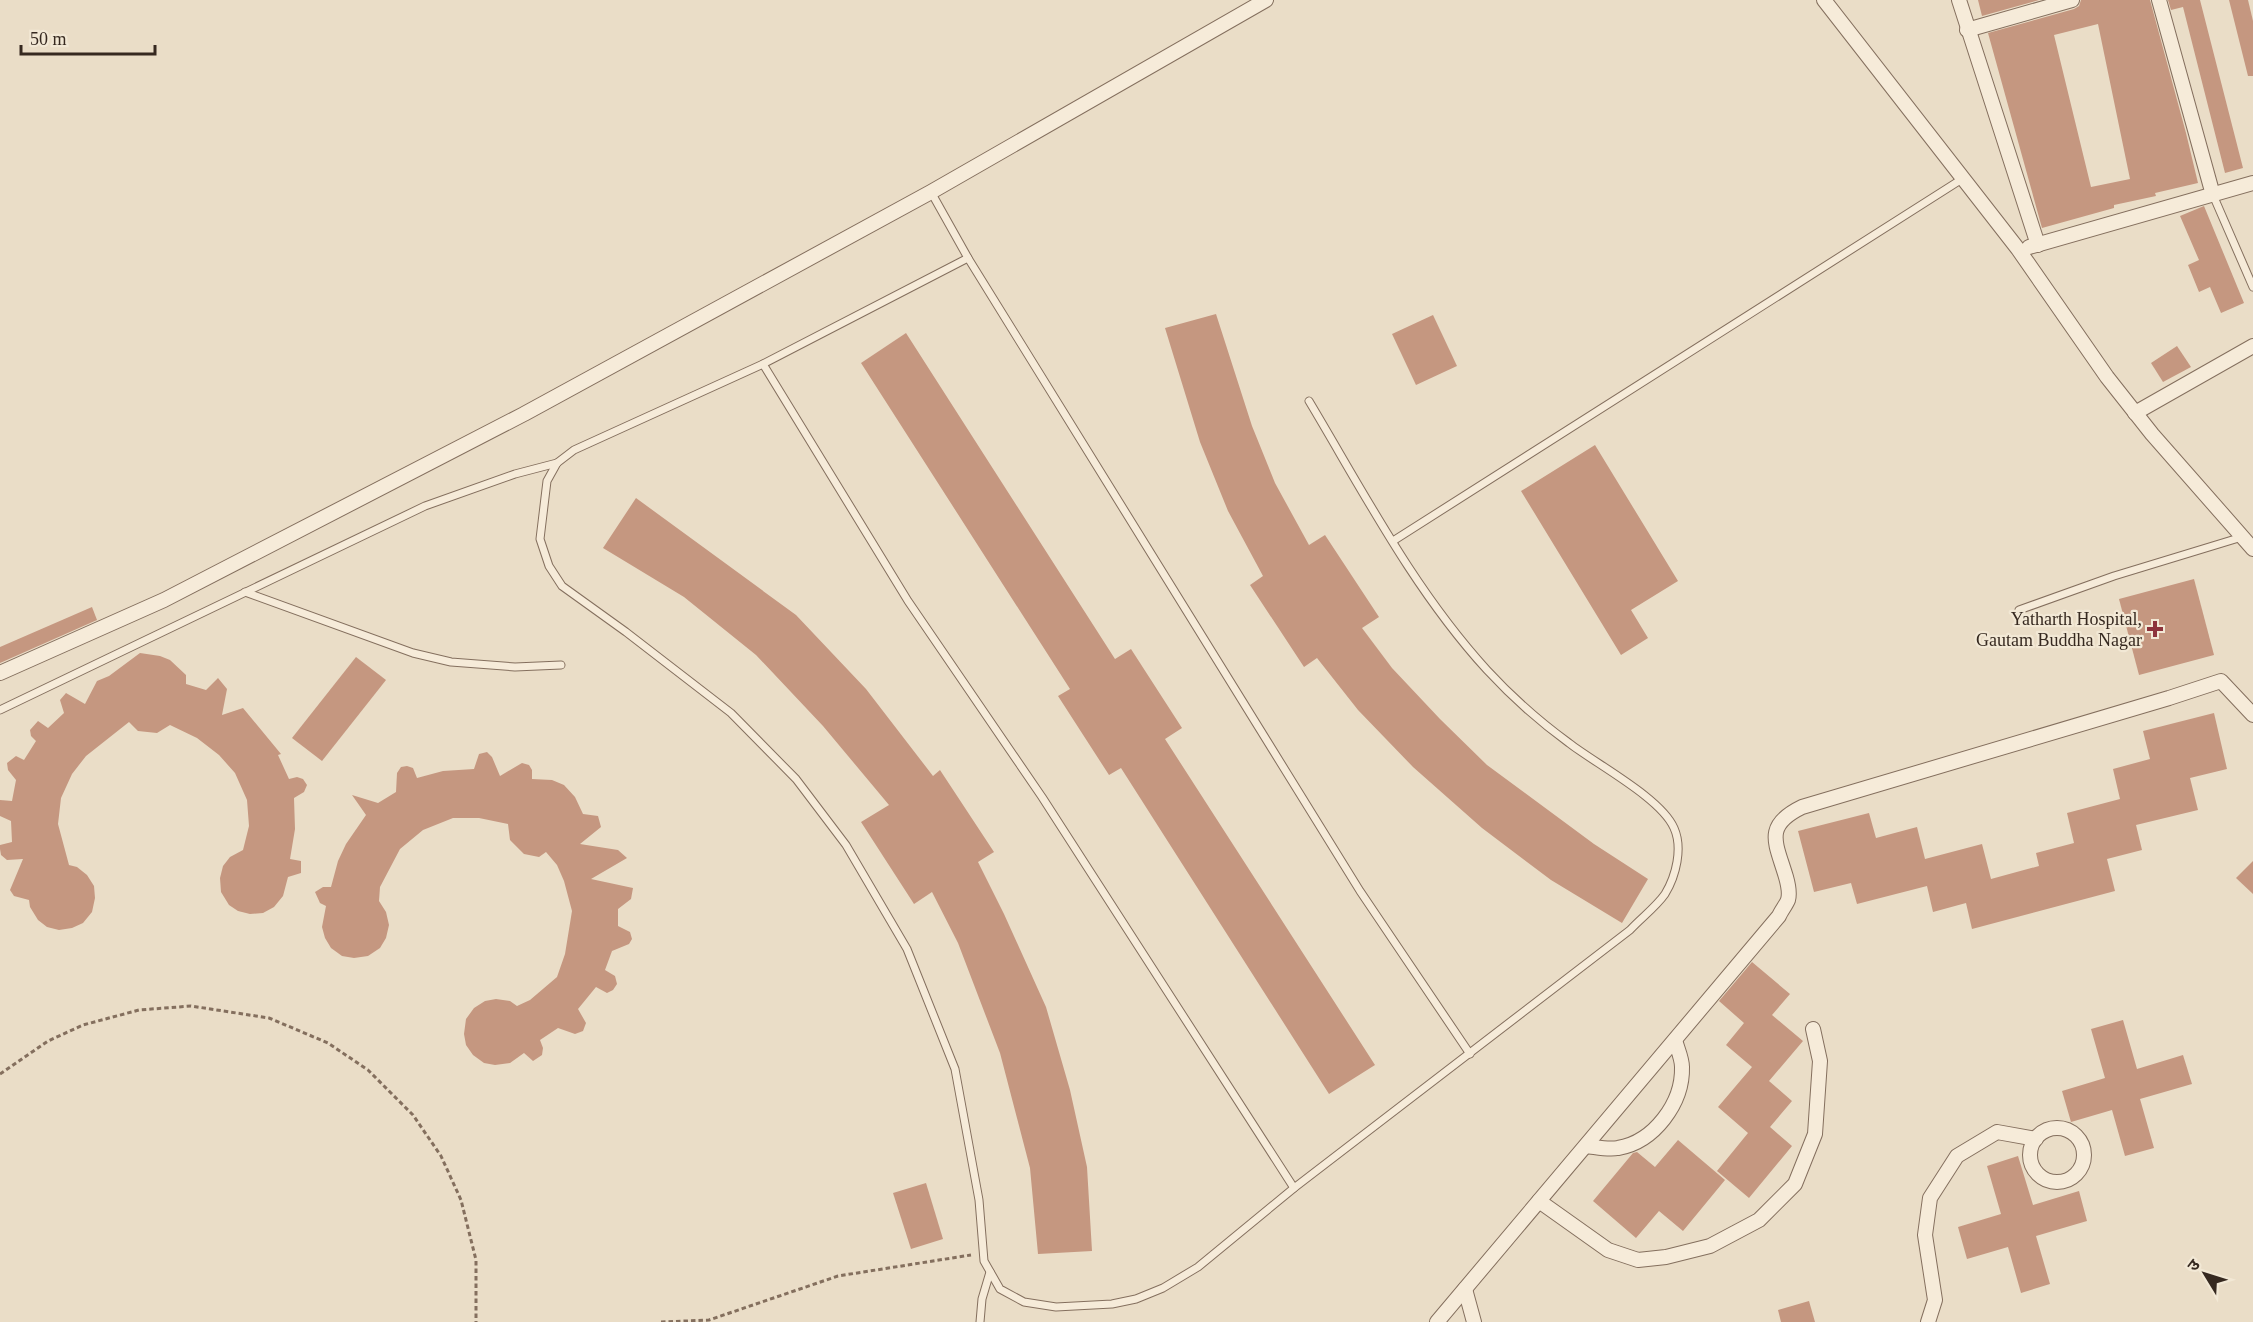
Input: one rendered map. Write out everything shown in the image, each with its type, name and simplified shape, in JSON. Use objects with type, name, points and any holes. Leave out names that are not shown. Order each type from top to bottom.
[{"type":"street","points":[[0,673],[164,600],[524,414],[930,192],[1266,0]]},
{"type":"street","points":[[1824,0],[2018,249],[2107,377],[2135,413],[2253,549]]},
{"type":"street","points":[[1959,0],[2038,245]]},
{"type":"street","points":[[1967,30],[2072,0]]},
{"type":"street","points":[[2159,0],[2213,195]]},
{"type":"street","points":[[2018,249],[2253,183]]},
{"type":"street","points":[[2135,413],[2253,346]]},
{"type":"street","points":[[1437,1322],[1779,916],[1788,899],[1788,885],[1776,843],[1776,831],[1779,822],[1789,813],[1802,807],[2221,681],[2253,715]]},
{"type":"street","points":[[1539,1200],[1608,1250],[1638,1260],[1666,1257],[1710,1246],[1759,1220],[1795,1184],[1815,1134],[1821,1061],[1813,1029]]},
{"type":"street","points":[[1586,1146],[1615,1149],[1642,1140],[1673,1106],[1679,1090],[1682,1066],[1675,1040]]},
{"type":"street","points":[[1928,1322],[1935,1300],[1925,1235],[1930,1198],[1957,1156],[1996,1132],[2036,1139]]},
{"type":"street","points":[[1465,1289],[1474,1322]]},
{"type":"lane","points":[[1393,541],[1962,179]]},
{"type":"lane","points":[[930,192],[968,258],[1335,853],[1470,1054]]},
{"type":"lane","points":[[2213,195],[2253,287]]},
{"type":"lane","points":[[0,710],[425,506],[515,474],[557,463],[574,450],[763,364],[968,258]]},
{"type":"lane","points":[[763,364],[908,601],[1042,797],[1294,1188]]},
{"type":"lane","points":[[557,463],[547,481],[540,539],[549,566],[562,586],[731,713],[796,779],[846,845],[907,950],[955,1069],[979,1200],[984,1261],[1000,1289],[1024,1302],[1056,1307],[1113,1304],[1136,1299],[1163,1288],[1198,1266],[1294,1188],[1630,930],[1665,893],[1676,867],[1678,844],[1674,829],[1666,816],[1652,802],[1568,742],[1487,670],[1418,583],[1309,401]]},
{"type":"lane","points":[[2019,610],[2114,576],[2242,537]]},
{"type":"lane","points":[[245,592],[413,653],[451,663],[515,667],[561,665]]},
{"type":"lane","points":[[980,1322],[982,1299],[990,1272]]},
{"type":"path","points":[[0,1074],[48,1041],[83,1025],[139,1010],[191,1006],[269,1018],[328,1043],[368,1070],[391,1092],[413,1115],[441,1156],[461,1200],[476,1260],[476,1322]]},
{"type":"path","points":[[661,1322],[709,1320],[838,1276],[970,1255],[984,1261]]},
{"type":"building","points":[[1978,0],[2039,0],[1982,16]]},
{"type":"building","points":[[2081,0],[2150,0],[2198,183],[2155,193],[2156,196],[2114,205],[2114,208],[2042,228],[1988,33],[2079,6]],"holes":[[[2098,24],[2130,179],[2091,187],[2054,35]]]},
{"type":"building","points":[[2168,0],[2200,0],[2243,168],[2225,173],[2183,7],[2171,10]]},
{"type":"building","points":[[2229,0],[2248,0],[2253,21],[2253,76],[2248,76]]},
{"type":"building","points":[[2204,206],[2244,303],[2221,313],[2210,287],[2199,292],[2188,265],[2199,260],[2180,216]]},
{"type":"building","points":[[1216,314],[1252,426],[1275,483],[1309,545],[1325,535],[1379,617],[1362,628],[1392,668],[1487,765],[1594,844],[1648,879],[1622,923],[1551,880],[1482,828],[1413,767],[1358,710],[1317,658],[1304,667],[1250,585],[1263,576],[1228,511],[1200,442],[1165,328]]},
{"type":"building","points":[[1433,315],[1457,366],[1416,385],[1392,334]]},
{"type":"building","points":[[906,333],[1115,659],[1131,649],[1182,728],[1165,739],[1375,1065],[1329,1094],[1121,768],[1109,775],[1058,696],[1070,689],[861,363]]},
{"type":"building","points":[[2177,346],[2191,367],[2163,382],[2151,363]]},
{"type":"building","points":[[1595,445],[1678,581],[1631,610],[1648,638],[1621,655],[1521,491]]},
{"type":"building","points":[[636,498],[796,615],[866,689],[933,776],[940,770],[994,852],[978,862],[1046,1007],[1070,1090],[1087,1167],[1092,1251],[1038,1254],[1030,1168],[1000,1053],[958,943],[932,892],[914,904],[861,822],[889,805],[823,726],[756,655],[684,597],[603,548]]},
{"type":"building","points":[[2194,579],[2214,655],[2139,675],[2119,599]]},
{"type":"building","points":[[92,607],[97,620],[0,663],[0,647]]},
{"type":"building","points":[[140,653],[170,660],[186,675],[186,684],[206,690],[218,678],[227,689],[222,715],[243,708],[281,754],[278,755],[289,779],[297,777],[303,779],[307,785],[304,792],[294,798],[295,829],[290,859],[301,861],[301,873],[288,877],[283,896],[274,907],[263,913],[250,914],[238,911],[229,905],[221,892],[220,878],[223,866],[230,857],[243,850],[249,826],[247,800],[235,773],[219,755],[197,738],[170,725],[157,733],[138,731],[129,722],[86,756],[72,774],[61,798],[58,824],[69,865],[77,867],[87,875],[94,886],[95,898],[92,912],[83,923],[72,928],[59,930],[47,927],[38,920],[30,907],[29,900],[14,896],[10,890],[23,859],[7,860],[1,855],[0,845],[12,842],[11,821],[0,816],[0,800],[12,801],[16,780],[8,770],[7,763],[16,756],[24,760],[36,741],[31,736],[30,730],[38,721],[48,728],[64,713],[60,700],[66,693],[85,704],[97,681],[109,676]]},
{"type":"building","points":[[356,657],[386,680],[322,761],[292,738]]},
{"type":"building","points":[[2214,713],[2227,769],[2190,778],[2198,810],[2136,825],[2142,850],[2107,859],[2115,891],[1972,929],[1966,903],[1933,912],[1927,886],[1857,904],[1851,883],[1814,892],[1798,831],[1869,813],[1876,838],[1917,827],[1925,859],[1982,844],[1991,879],[2039,866],[2036,853],[2074,843],[2067,813],[2120,799],[2113,769],[2150,759],[2143,731]]},
{"type":"building","points":[[487,752],[492,757],[500,776],[522,763],[529,765],[532,770],[532,779],[552,780],[564,785],[575,797],[583,814],[598,816],[601,827],[580,844],[618,850],[627,858],[591,879],[633,888],[631,899],[618,909],[618,926],[630,932],[632,939],[629,944],[612,951],[605,970],[615,976],[617,984],[607,993],[596,987],[578,1009],[586,1023],[583,1031],[575,1034],[558,1028],[540,1040],[543,1048],[542,1055],[533,1061],[524,1053],[510,1063],[495,1065],[484,1063],[473,1055],[466,1045],[464,1034],[466,1019],[474,1008],[485,1001],[496,999],[510,1001],[517,1006],[530,1000],[557,977],[565,954],[572,911],[557,865],[546,852],[539,857],[524,854],[510,840],[508,824],[479,818],[453,818],[423,830],[400,849],[380,887],[379,901],[386,912],[389,925],[386,938],[380,948],[368,956],[354,958],[342,956],[331,948],[322,927],[326,906],[320,903],[315,892],[323,887],[331,887],[338,861],[346,844],[366,815],[352,795],[378,803],[396,792],[397,773],[401,767],[413,768],[417,778],[443,771],[474,769],[479,754]]},
{"type":"building","points":[[2253,861],[2253,894],[2236,878]]},
{"type":"building","points":[[1752,962],[1790,994],[1772,1015],[1803,1041],[1769,1081],[1792,1101],[1770,1127],[1792,1146],[1749,1198],[1717,1171],[1748,1133],[1718,1107],[1752,1067],[1726,1045],[1744,1023],[1719,1001]]},
{"type":"building","points":[[2123,1020],[2137,1069],[2183,1055],[2192,1084],[2140,1099],[2154,1148],[2125,1156],[2112,1110],[2071,1122],[2062,1091],[2105,1078],[2091,1029]]},
{"type":"building","points":[[1678,1140],[1725,1180],[1683,1231],[1659,1211],[1636,1238],[1593,1201],[1633,1153],[1637,1152],[1655,1167]]},
{"type":"building","points":[[2018,1156],[2033,1205],[2079,1191],[2087,1221],[2036,1236],[2050,1284],[2021,1293],[2008,1247],[1967,1259],[1958,1227],[2001,1214],[1987,1166]]},
{"type":"building","points":[[926,1183],[943,1239],[911,1249],[893,1193]]},
{"type":"building","points":[[1809,1301],[1815,1322],[1781,1322],[1778,1310]]},
{"type":"place","name":"Yatharth Hospital, Gautam Buddha Nagar","points":[[2155,629]]}]
